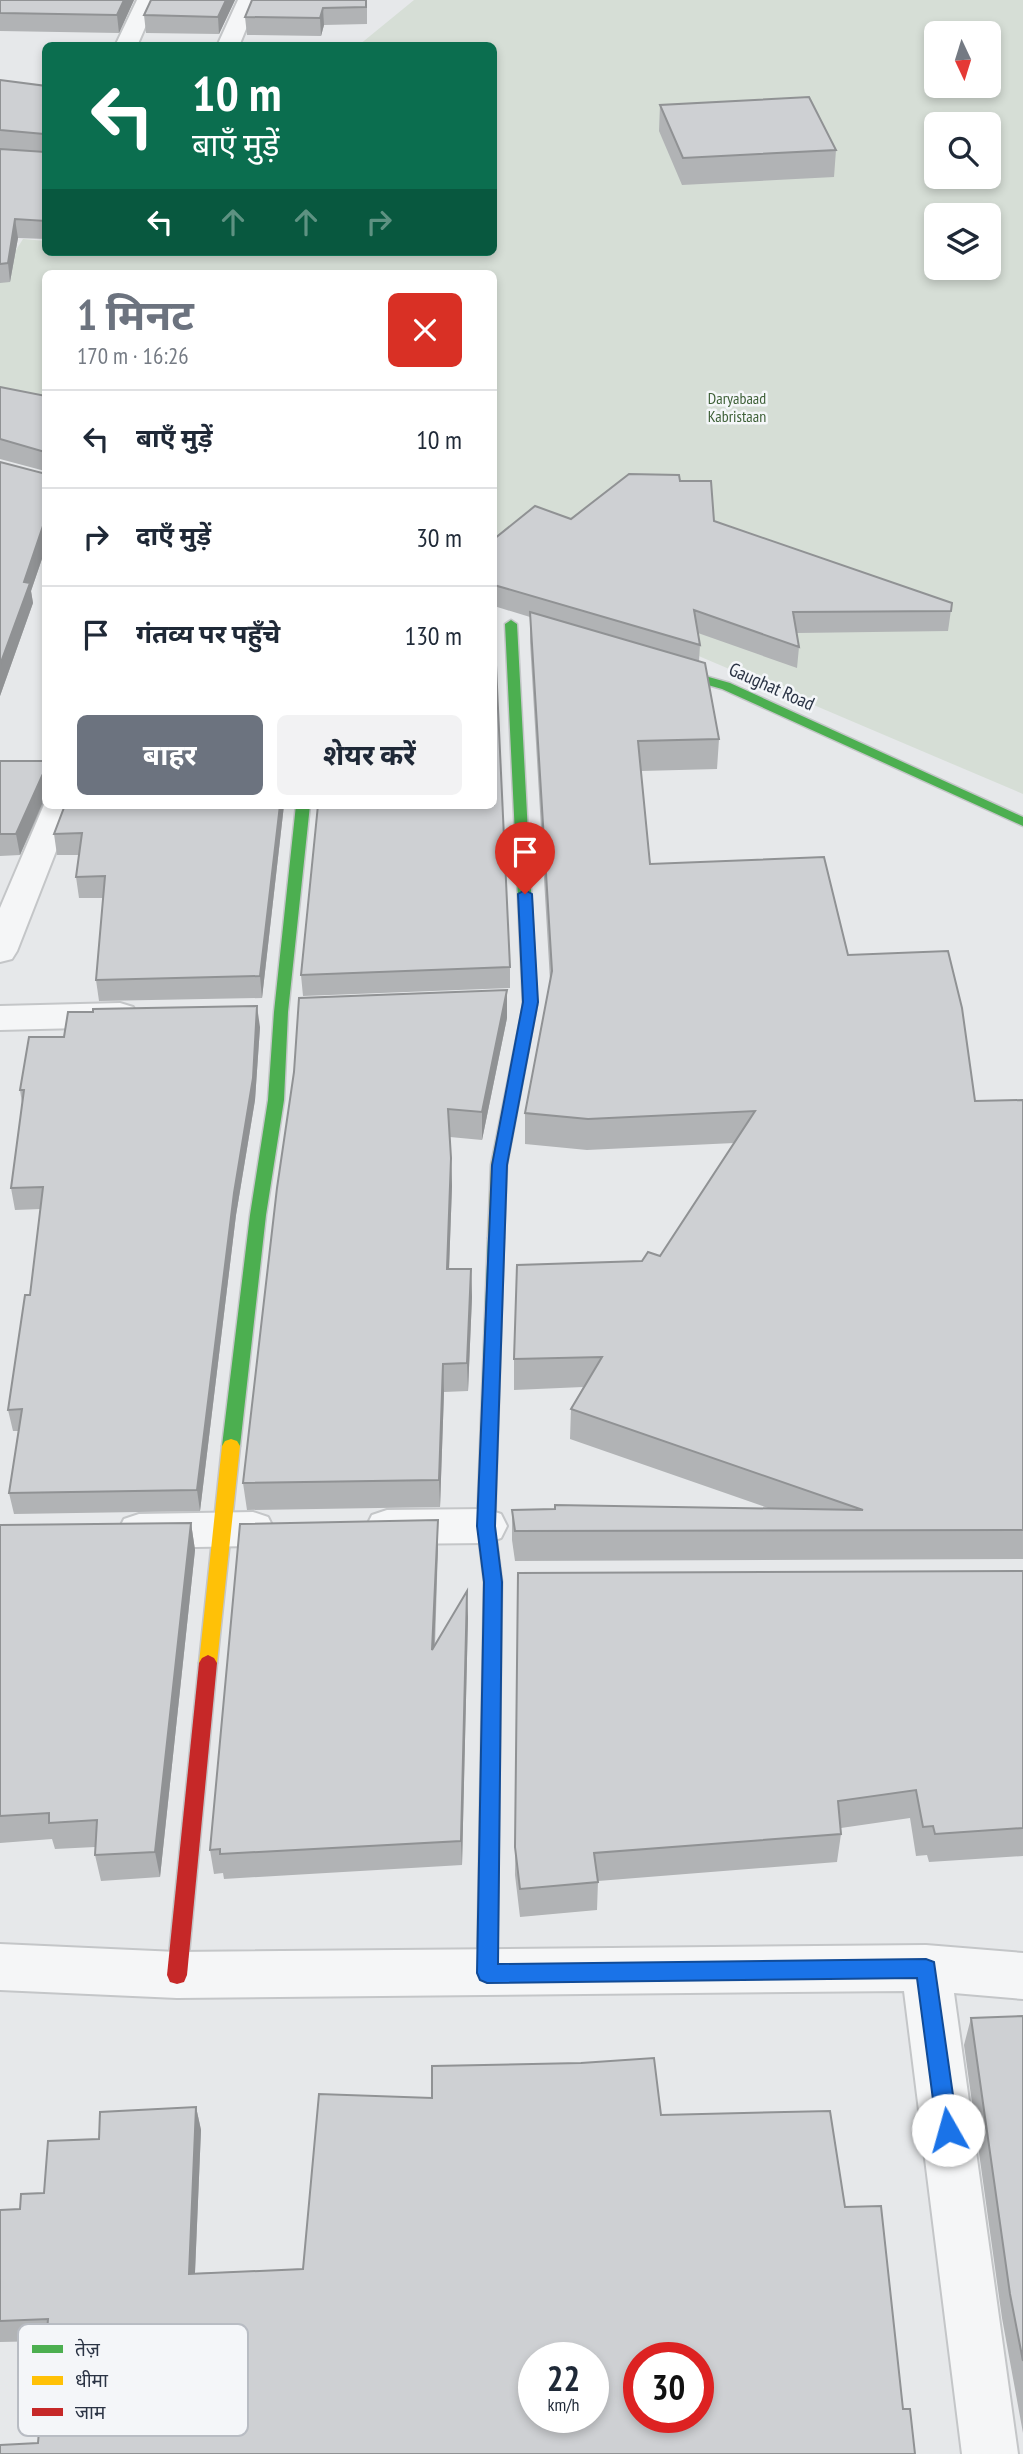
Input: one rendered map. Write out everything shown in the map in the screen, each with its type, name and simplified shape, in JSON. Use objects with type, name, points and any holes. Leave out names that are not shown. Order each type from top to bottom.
[{"type":"street","points":[[128,42],[147,0]]},
{"type":"street","points":[[230,42],[237,13],[248,0]]},
{"type":"street","points":[[487,1973],[514,1582],[486,1526],[499,1165],[517,1003],[518,625],[497,617]]},
{"type":"street","name":"Gaughat Road","points":[[645,663],[726,687],[1023,822]]},
{"type":"street","points":[[0,951],[56,809]]},
{"type":"street","points":[[177,1975],[221,1529],[258,1215],[276,1100],[303,809]]},
{"type":"street","points":[[0,1018],[147,1015]]},
{"type":"street","points":[[347,1528],[486,1526]]},
{"type":"street","points":[[97,1532],[291,1528]]},
{"type":"street","points":[[0,1967],[177,1975],[926,1968],[1023,1976]]},
{"type":"street","points":[[926,1968],[990,2454]]},
{"type":"green space","name":"Daryabaad Kabristaan","points":[[414,0],[1023,0],[1023,794],[497,570],[497,270],[42,270],[42,402],[0,396],[0,275],[23,239],[42,241],[42,256],[497,256],[497,42],[363,42]]},
{"type":"building","points":[[0,0],[124,0],[117,15],[0,13]]},
{"type":"building","points":[[151,0],[226,0],[218,17],[144,15]]},
{"type":"building","points":[[252,0],[366,0],[366,7],[323,8],[320,18],[245,17]]},
{"type":"building","points":[[0,80],[42,85],[42,134],[0,130]]},
{"type":"building","points":[[809,97],[836,150],[683,158],[660,105]]},
{"type":"building","points":[[0,149],[42,152],[42,221],[15,219],[8,263],[0,264]]},
{"type":"building","points":[[0,387],[42,395],[42,451],[0,439]]},
{"type":"building","points":[[0,462],[42,473],[42,529],[24,582],[30,583],[0,665]]},
{"type":"building","points":[[629,474],[679,475],[680,481],[711,481],[714,521],[952,603],[951,611],[793,612],[799,647],[694,610],[700,645],[497,586],[497,537],[535,506],[571,519]]},
{"type":"building","points":[[530,612],[705,663],[719,739],[638,741],[650,864],[824,857],[848,955],[948,951],[962,1008],[975,1101],[1023,1100],[1023,1530],[515,1531],[512,1510],[555,1509],[555,1505],[863,1510],[571,1409],[602,1357],[514,1359],[517,1265],[642,1261],[648,1252],[660,1256],[755,1111],[588,1119],[525,1113],[552,971]]},
{"type":"building","points":[[497,687],[510,967],[301,975],[318,809],[497,809]]},
{"type":"building","points":[[0,761],[42,761],[42,776],[16,834],[0,834]]},
{"type":"building","points":[[63,809],[280,809],[260,976],[96,980],[105,876],[76,877],[82,833],[54,834]]},
{"type":"building","points":[[507,990],[482,1112],[448,1109],[451,1158],[447,1269],[471,1269],[467,1363],[443,1364],[439,1480],[243,1483],[277,1188],[294,1072],[299,998]]},
{"type":"building","points":[[257,1006],[253,1078],[234,1193],[197,1490],[9,1493],[22,1409],[8,1410],[25,1295],[30,1295],[43,1187],[11,1188],[24,1090],[20,1090],[29,1037],[64,1037],[68,1012],[93,1012],[93,1009]]},
{"type":"building","points":[[438,1520],[432,1650],[467,1591],[461,1841],[220,1854],[220,1849],[210,1850],[240,1524]]},
{"type":"building","points":[[191,1523],[155,1852],[95,1855],[97,1820],[49,1823],[49,1813],[0,1816],[0,1525]]},
{"type":"building","points":[[1023,1571],[1023,1828],[935,1834],[933,1826],[923,1827],[916,1790],[838,1801],[841,1834],[594,1853],[598,1882],[520,1889],[515,1847],[518,1573]]},
{"type":"building","points":[[1023,2016],[1023,2361],[1010,2294],[971,2018]]},
{"type":"building","points":[[654,2058],[661,2115],[830,2111],[845,2207],[881,2206],[903,2409],[910,2409],[915,2454],[0,2454],[0,2445],[38,2443],[39,2436],[248,2436],[248,2324],[48,2324],[48,2319],[0,2321],[0,2210],[20,2209],[21,2194],[44,2193],[48,2141],[99,2139],[100,2112],[196,2107],[189,2274],[303,2269],[319,2094],[432,2098],[432,2066],[581,2063]]},
{"type":"traffic: fast","points":[[511,624],[530,1005]]},
{"type":"traffic: fast","points":[[659,667],[726,686],[1023,822]]},
{"type":"traffic: fast","points":[[231,1446],[258,1215],[276,1100],[281,1012],[303,809]]},
{"type":"traffic: fast","points":[[487,1973],[493,1582],[486,1526],[496,1238]]},
{"type":"traffic: slow","points":[[496,1238],[499,1165],[530,1005]]},
{"type":"traffic: slow","points":[[208,1663],[231,1446]]},
{"type":"traffic: jam","points":[[177,1975],[208,1663]]},
{"type":"route","points":[[525,894],[531,1002],[499,1165],[486,1526],[493,1582],[487,1973],[926,1968],[948,2130]]}]
